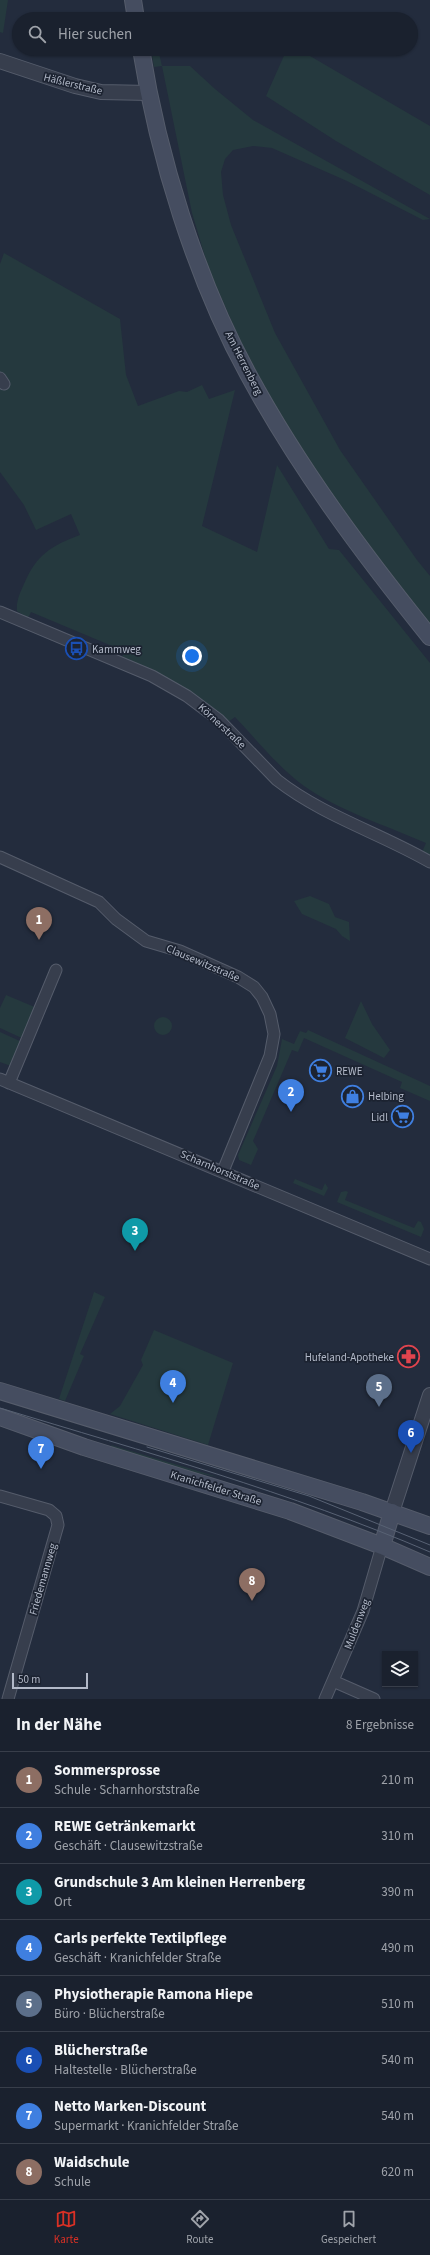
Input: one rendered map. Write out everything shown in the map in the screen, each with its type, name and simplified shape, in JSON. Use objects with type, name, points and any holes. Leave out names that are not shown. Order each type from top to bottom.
[{"type":"main road","points":[[133,0],[135,12]]},
{"type":"main road","name":"Am Herrenberg","points":[[142,56],[169,172],[186,226],[206,280],[248,373],[284,437],[337,516],[380,575],[430,637]]},
{"type":"main road","points":[[0,1391],[392,1512],[430,1526]]},
{"type":"main road","name":"Kranichfelder Straße","points":[[0,1417],[103,1453],[290,1511],[382,1546],[430,1567]]},
{"type":"main road","points":[[382,1546],[392,1512]]},
{"type":"street","name":"Häßlerstraße","points":[[0,61],[75,86],[101,92],[150,93]]},
{"type":"street","name":"Körnerstraße","points":[[0,612],[130,666],[187,696],[219,720],[277,780],[288,789],[318,807],[430,862]]},
{"type":"street","name":"Clausewitzstraße","points":[[0,857],[99,902],[116,919],[146,941],[180,951],[238,977],[254,987],[262,997],[270,1014],[273,1042],[270,1056],[223,1171]]},
{"type":"street","name":"Scharnhorststraße","points":[[56,970],[5,1081],[223,1171],[430,1259]]},
{"type":"street","points":[[392,1512],[430,1395]]},
{"type":"street","name":"Friedemannweg","points":[[0,1496],[49,1510],[56,1516],[58,1525],[8,1699]]},
{"type":"street","name":"Muldenweg","points":[[325,1699],[364,1611],[382,1546]]},
{"type":"street","points":[[333,1680],[374,1699]]},
{"type":"green space","points":[[0,0],[8,0],[3,33],[0,32]]},
{"type":"green space","points":[[152,56],[160,56],[162,66],[154,67]]},
{"type":"green space","points":[[284,56],[310,56],[430,126],[430,195],[336,141],[266,96]]},
{"type":"green space","points":[[162,66],[190,66],[253,120],[430,219],[423,220],[347,181],[272,148],[253,146],[233,150],[225,159],[221,172],[223,195],[231,225],[275,333],[340,450],[417,560],[430,576],[430,629],[341,513],[253,370],[209,270],[192,213]]},
{"type":"green space","points":[[4,253],[120,319],[126,375],[138,406],[179,391],[187,392],[202,385],[209,399],[235,390],[202,526],[257,552],[277,465],[329,549],[339,550],[430,663],[430,856],[422,852],[426,843],[332,803],[304,786],[294,779],[277,762],[235,717],[228,722],[122,658],[124,651],[31,612],[28,618],[17,611],[21,591],[34,565],[53,547],[80,535],[71,514],[36,530],[24,505],[0,472],[0,264]]},
{"type":"green space","points":[[310,896],[329,904],[335,917],[349,922],[350,941],[342,936],[336,929],[302,914],[294,901]]},
{"type":"green space","points":[[6,995],[37,1008],[24,1039],[0,1028],[0,1008]]},
{"type":"green space","points":[[361,1001],[372,1024],[390,1050],[384,1058],[345,1038]]},
{"type":"green space","points":[[159,1017],[167,1017],[172,1022],[170,1033],[167,1035],[159,1035],[154,1030],[154,1022]]},
{"type":"green space","points":[[308,1030],[430,1086],[430,1101],[400,1088],[402,1082],[304,1038],[298,1052],[292,1050],[253,1141],[258,1149],[251,1165],[239,1160],[238,1155],[277,1066],[282,1039],[294,1044],[300,1031],[306,1033]]},
{"type":"green space","points":[[0,1032],[22,1042],[11,1066],[0,1062]]},
{"type":"green space","points":[[295,1179],[322,1190],[325,1183],[328,1188],[324,1196],[293,1183]]},
{"type":"green space","points":[[341,1192],[348,1192],[345,1200],[414,1228],[418,1221],[421,1222],[424,1229],[421,1237],[337,1202]]},
{"type":"green space","points":[[94,1292],[105,1297],[80,1354],[84,1356],[65,1401],[59,1399]]},
{"type":"green space","points":[[154,1330],[233,1363],[208,1445],[110,1414],[120,1406],[143,1365],[141,1360]]},
{"type":"green space","points":[[111,1445],[218,1477],[191,1472],[113,1451]]},
{"type":"tram line","points":[[0,1408],[163,1457],[271,1492],[324,1510],[430,1552]]},
{"type":"tram line","points":[[147,1447],[309,1496],[430,1545]]},
{"type":"place","name":"Kammweg","points":[[76,649]]},
{"type":"place","name":"Sommersprosse","points":[[39,940]]},
{"type":"place","name":"REWE","points":[[321,1071]]},
{"type":"place","name":"Helbing","points":[[352,1096]]},
{"type":"place","name":"REWE Getränkemarkt","points":[[291,1112]]},
{"type":"place","name":"Lidl","points":[[403,1117]]},
{"type":"place","name":"Grundschule 3 Am kleinen Herrenberg","points":[[135,1251]]},
{"type":"place","name":"Hufeland-Apotheke","points":[[409,1357]]},
{"type":"place","name":"Carls perfekte Textilpflege","points":[[173,1403]]},
{"type":"place","name":"Physiotherapie Ramona Hiepe","points":[[379,1407]]},
{"type":"place","name":"Blücherstraße","points":[[411,1453]]},
{"type":"place","name":"Netto Marken-Discount","points":[[41,1469]]},
{"type":"place","name":"Waidschule","points":[[252,1601]]}]
